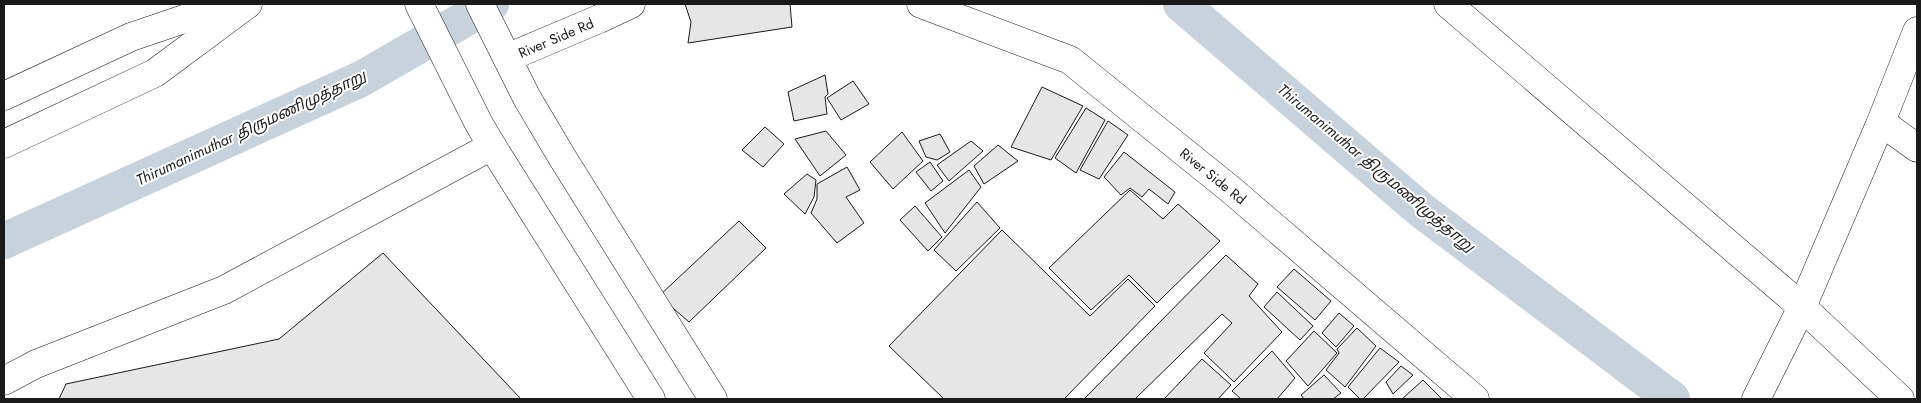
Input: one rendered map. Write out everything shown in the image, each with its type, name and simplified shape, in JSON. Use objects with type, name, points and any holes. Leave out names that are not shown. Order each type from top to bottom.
[{"type":"street","points":[[4,96],[131,37],[228,4]]},
{"type":"street","points":[[4,144],[155,73],[248,4]]},
{"type":"street","points":[[419,4],[492,146],[651,399]]},
{"type":"street","points":[[480,4],[527,98],[713,399]]},
{"type":"street","name":"River Side Rd","points":[[507,58],[599,20],[631,4]]},
{"type":"street","name":"River Side Rd","points":[[920,4],[1070,60],[1230,189],[1475,399]]},
{"type":"street","points":[[1448,4],[1802,307],[1900,399]]},
{"type":"street","points":[[1761,390],[1802,307],[1881,122],[1917,31]]},
{"type":"street","points":[[1881,122],[1917,148]]},
{"type":"street","points":[[4,381],[36,364],[224,290],[492,146]]},
{"type":"building","points":[[685,4],[790,4],[792,27],[688,43],[691,22]]},
{"type":"building","points":[[825,75],[828,94],[825,97],[827,114],[794,121],[788,92]]},
{"type":"building","points":[[853,81],[869,104],[841,120],[827,98]]},
{"type":"building","points":[[1042,87],[1083,106],[1051,160],[1011,147]]},
{"type":"building","points":[[1086,108],[1105,120],[1076,173],[1055,158]]},
{"type":"building","points":[[1108,121],[1128,135],[1099,179],[1080,170]]},
{"type":"building","points":[[765,127],[784,144],[763,167],[742,150]]},
{"type":"building","points":[[826,131],[846,155],[820,176],[795,139]]},
{"type":"building","points":[[902,132],[923,161],[893,189],[870,162]]},
{"type":"building","points":[[940,134],[950,152],[937,160],[926,157],[919,141]]},
{"type":"building","points":[[971,141],[983,151],[949,181],[937,165]]},
{"type":"building","points":[[998,145],[1018,161],[984,184],[974,166]]},
{"type":"building","points":[[1124,152],[1175,192],[1168,204],[1149,189],[1142,197],[1130,188],[1121,195],[1104,177]]},
{"type":"building","points":[[930,162],[943,181],[931,191],[916,172]]},
{"type":"building","points":[[847,167],[860,190],[846,197],[864,223],[837,243],[811,213],[817,199],[817,184]]},
{"type":"building","points":[[969,170],[981,187],[945,233],[925,203]]},
{"type":"building","points":[[807,174],[816,180],[814,197],[805,214],[784,194]]},
{"type":"building","points":[[1130,190],[1163,219],[1178,204],[1220,241],[1157,303],[1129,275],[1091,310],[1049,268]]},
{"type":"building","points":[[977,202],[1000,228],[956,271],[934,250]]},
{"type":"building","points":[[915,206],[942,237],[928,251],[900,220]]},
{"type":"building","points":[[739,221],[766,248],[689,322],[659,296]]},
{"type":"building","points":[[1002,230],[1090,316],[1128,279],[1155,306],[1064,399],[944,399],[889,346]]},
{"type":"building","points":[[383,253],[521,399],[59,399],[66,384],[279,339]]},
{"type":"building","points":[[1226,255],[1258,284],[1249,296],[1282,332],[1234,382],[1204,353],[1232,323],[1222,314],[1135,399],[1084,399]]},
{"type":"building","points":[[1294,269],[1331,301],[1315,320],[1277,287]]},
{"type":"building","points":[[1277,292],[1313,326],[1300,340],[1264,307]]},
{"type":"building","points":[[1339,313],[1354,326],[1336,347],[1322,333]]},
{"type":"building","points":[[1357,328],[1376,346],[1345,387],[1326,370],[1339,353],[1337,349]]},
{"type":"building","points":[[1314,331],[1337,353],[1308,386],[1286,361]]},
{"type":"building","points":[[1380,348],[1399,362],[1363,399],[1360,399],[1348,387]]},
{"type":"building","points":[[1272,351],[1295,378],[1277,399],[1241,399],[1232,391]]},
{"type":"building","points":[[1202,359],[1231,385],[1218,399],[1164,399]]},
{"type":"building","points":[[1401,366],[1413,375],[1393,394],[1386,382]]},
{"type":"building","points":[[1324,375],[1341,393],[1333,399],[1304,399],[1301,395]]},
{"type":"building","points":[[1423,380],[1442,399],[1402,399]]},
{"type":"waterway","name":"Thirumanimuthar திருமணிமுத்தாறு","points":[[4,241],[361,79],[491,4]]},
{"type":"waterway","name":"Thirumanimuthar திருமணிமுத்தாறு","points":[[1181,4],[1421,210],[1672,399]]}]
